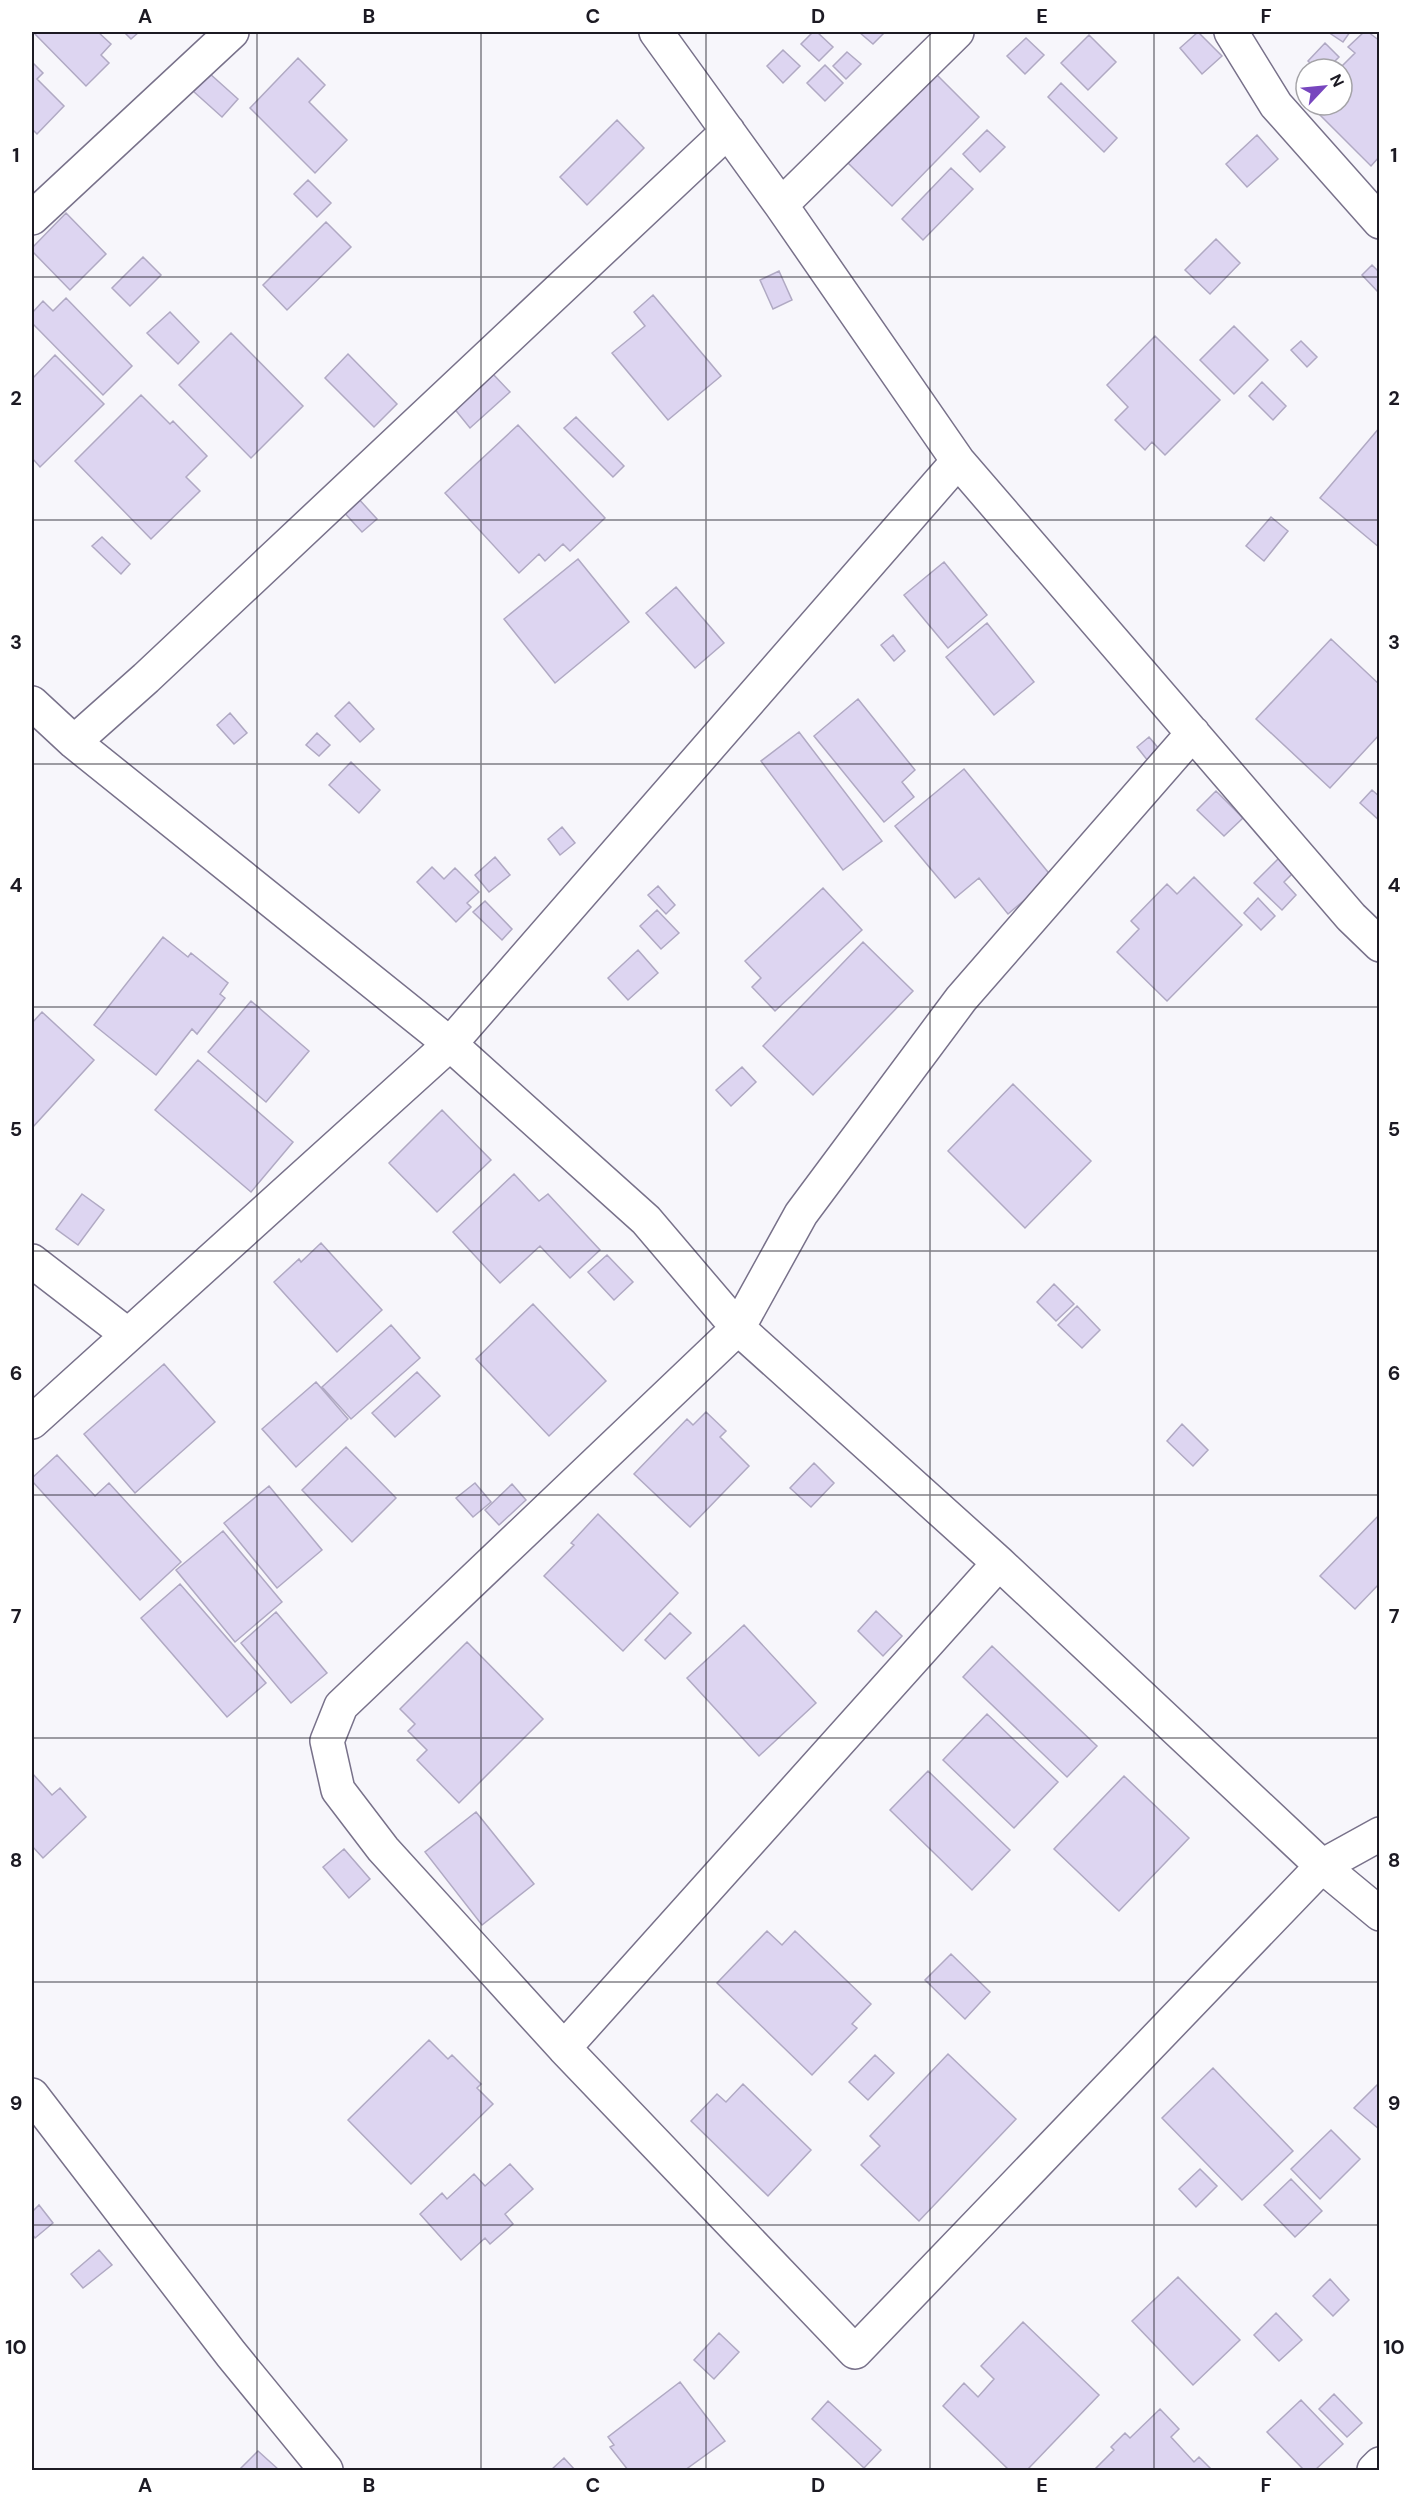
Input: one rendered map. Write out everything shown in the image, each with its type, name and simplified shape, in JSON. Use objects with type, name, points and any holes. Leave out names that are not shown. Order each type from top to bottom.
[{"type":"street","points":[[32,218],[232,32]]},
{"type":"street","points":[[656,32],[781,205],[958,460],[1351,917],[1380,945]]},
{"type":"street","points":[[781,205],[957,32]]},
{"type":"street","points":[[1231,32],[1276,105],[1380,222]]},
{"type":"street","points":[[74,742],[154,670],[728,131]]},
{"type":"street","points":[[32,1422],[450,1044],[958,460]]},
{"type":"street","points":[[32,703],[74,742],[450,1044],[646,1220],[738,1328],[999,1563],[1322,1866],[1380,1914]]},
{"type":"street","points":[[1193,733],[961,999],[801,1214],[738,1328],[341,1706],[327,1741],[338,1790],[383,1848],[564,2048],[855,2352],[1322,1866],[1380,1834]]},
{"type":"street","points":[[32,1261],[128,1335]]},
{"type":"street","points":[[564,2048],[999,1563]]},
{"type":"street","points":[[32,2095],[231,2354],[326,2470]]},
{"type":"street","points":[[1374,2470],[1380,2464]]},
{"type":"building","points":[[33,32],[98,32],[111,44],[101,55],[109,63],[86,86]]},
{"type":"building","points":[[124,32],[139,32],[131,39]]},
{"type":"building","points":[[813,32],[817,32],[833,47],[819,61],[801,44]]},
{"type":"building","points":[[859,32],[885,32],[873,44]]},
{"type":"building","points":[[1198,32],[1222,56],[1202,74],[1180,48]]},
{"type":"building","points":[[1328,32],[1350,32],[1343,42]]},
{"type":"building","points":[[1364,32],[1368,32],[1380,41],[1380,156],[1371,166],[1322,117],[1354,117],[1354,57],[1351,57],[1355,53],[1348,47]]},
{"type":"building","points":[[1089,35],[1116,62],[1088,90],[1061,63]]},
{"type":"building","points":[[1026,38],[1044,55],[1025,74],[1007,56]]},
{"type":"building","points":[[1325,43],[1339,57],[1312,57]]},
{"type":"building","points":[[783,50],[800,66],[783,83],[767,66]]},
{"type":"building","points":[[847,52],[861,64],[846,79],[833,66]]},
{"type":"building","points":[[298,58],[325,85],[309,102],[347,140],[315,173],[250,108]]},
{"type":"building","points":[[32,62],[43,73],[37,79],[64,106],[37,134],[32,129]]},
{"type":"building","points":[[825,65],[843,83],[825,101],[807,83]]},
{"type":"building","points":[[209,73],[238,99],[222,117],[193,91]]},
{"type":"building","points":[[936,74],[979,117],[892,206],[848,163]]},
{"type":"building","points":[[1061,83],[1117,138],[1104,152],[1048,97]]},
{"type":"building","points":[[617,120],[644,148],[587,205],[560,177]]},
{"type":"building","points":[[987,130],[1005,147],[980,172],[963,154]]},
{"type":"building","points":[[1257,135],[1278,159],[1247,187],[1226,164]]},
{"type":"building","points":[[951,168],[973,189],[923,240],[902,219]]},
{"type":"building","points":[[308,180],[331,203],[317,217],[294,194]]},
{"type":"building","points":[[66,213],[106,254],[70,290],[32,251],[32,248]]},
{"type":"building","points":[[326,222],[351,247],[287,310],[263,285]]},
{"type":"building","points":[[1216,239],[1240,263],[1210,294],[1185,270]]},
{"type":"building","points":[[143,257],[161,275],[130,306],[112,288]]},
{"type":"building","points":[[1372,265],[1380,273],[1380,294],[1362,275]]},
{"type":"building","points":[[779,271],[792,300],[773,309],[760,280]]},
{"type":"building","points":[[653,295],[721,376],[668,420],[612,353],[645,326],[634,312]]},
{"type":"building","points":[[66,298],[132,366],[103,395],[32,323],[32,313],[43,301],[53,311]]},
{"type":"building","points":[[170,312],[199,342],[178,364],[147,333]]},
{"type":"building","points":[[1234,326],[1268,360],[1234,394],[1200,360]]},
{"type":"building","points":[[231,333],[303,406],[251,458],[179,385]]},
{"type":"building","points":[[1155,336],[1220,400],[1165,455],[1152,442],[1145,450],[1115,420],[1128,407],[1107,385]]},
{"type":"building","points":[[1301,341],[1317,357],[1307,367],[1291,350]]},
{"type":"building","points":[[348,354],[397,404],[374,427],[325,378]]},
{"type":"building","points":[[55,355],[104,404],[40,467],[32,458],[32,379]]},
{"type":"building","points":[[492,373],[510,392],[470,428],[453,407]]},
{"type":"building","points":[[1262,382],[1286,406],[1273,420],[1249,396]]},
{"type":"building","points":[[141,395],[170,424],[173,421],[207,456],[186,477],[200,491],[151,539],[75,461]]},
{"type":"building","points":[[576,417],[624,466],[613,477],[564,428]]},
{"type":"building","points":[[518,425],[605,518],[570,551],[563,544],[545,561],[539,554],[519,573],[445,493]]},
{"type":"building","points":[[1380,427],[1380,548],[1320,498]]},
{"type":"building","points":[[356,496],[377,519],[362,532],[341,509]]},
{"type":"building","points":[[1271,517],[1288,531],[1264,561],[1246,546]]},
{"type":"building","points":[[102,537],[130,564],[121,574],[92,546]]},
{"type":"building","points":[[578,559],[629,622],[555,683],[504,619]]},
{"type":"building","points":[[944,562],[987,615],[948,648],[904,595]]},
{"type":"building","points":[[676,587],[724,643],[695,668],[646,613]]},
{"type":"building","points":[[987,623],[1034,682],[994,715],[946,657]]},
{"type":"building","points":[[893,635],[905,651],[894,661],[881,645]]},
{"type":"building","points":[[1331,639],[1380,685],[1380,734],[1330,788],[1256,719]]},
{"type":"building","points":[[858,699],[915,770],[902,782],[914,797],[884,822],[814,736]]},
{"type":"building","points":[[349,702],[374,729],[360,742],[335,716]]},
{"type":"building","points":[[230,713],[247,733],[234,744],[217,725]]},
{"type":"building","points":[[799,732],[882,841],[843,870],[761,761]]},
{"type":"building","points":[[317,733],[330,745],[319,756],[306,745]]},
{"type":"building","points":[[1149,737],[1160,750],[1148,761],[1137,747]]},
{"type":"building","points":[[351,762],[380,790],[359,813],[329,785]]},
{"type":"building","points":[[964,769],[1052,877],[1008,914],[979,878],[955,898],[895,826]]},
{"type":"building","points":[[1372,790],[1380,797],[1380,821],[1360,803]]},
{"type":"building","points":[[1216,791],[1243,818],[1224,836],[1197,810]]},
{"type":"building","points":[[562,827],[575,843],[560,855],[548,839]]},
{"type":"building","points":[[1286,851],[1301,865],[1284,882],[1296,895],[1282,910],[1254,883]]},
{"type":"building","points":[[495,857],[510,875],[489,892],[475,875]]},
{"type":"building","points":[[432,867],[444,879],[455,868],[479,892],[467,903],[471,907],[456,922],[417,882]]},
{"type":"building","points":[[1194,877],[1242,925],[1167,1001],[1117,952],[1139,929],[1131,921],[1167,884],[1177,894]]},
{"type":"building","points":[[658,886],[675,905],[666,914],[648,895]]},
{"type":"building","points":[[823,888],[862,930],[775,1011],[752,987],[761,978],[745,961]]},
{"type":"building","points":[[1258,898],[1275,916],[1261,930],[1244,913]]},
{"type":"building","points":[[485,901],[512,929],[502,940],[473,912]]},
{"type":"building","points":[[657,910],[679,933],[661,949],[640,926]]},
{"type":"building","points":[[163,937],[188,957],[191,953],[228,983],[220,994],[225,998],[197,1034],[192,1029],[156,1075],[94,1025]]},
{"type":"building","points":[[863,942],[913,991],[813,1095],[763,1046]]},
{"type":"building","points":[[638,950],[658,973],[628,1000],[608,978]]},
{"type":"building","points":[[251,1001],[309,1051],[266,1102],[208,1052]]},
{"type":"building","points":[[42,1012],[94,1060],[32,1128],[32,1023]]},
{"type":"building","points":[[198,1060],[293,1142],[251,1192],[155,1110]]},
{"type":"building","points":[[742,1067],[756,1082],[731,1106],[716,1090]]},
{"type":"building","points":[[1013,1084],[1091,1161],[1025,1228],[948,1151]]},
{"type":"building","points":[[442,1110],[491,1160],[437,1212],[389,1163]]},
{"type":"building","points":[[514,1174],[539,1201],[548,1194],[600,1250],[570,1278],[540,1246],[500,1283],[453,1232]]},
{"type":"building","points":[[82,1194],[104,1210],[78,1245],[56,1229]]},
{"type":"building","points":[[321,1243],[382,1310],[337,1352],[274,1282],[299,1259],[301,1262]]},
{"type":"building","points":[[607,1255],[633,1282],[614,1300],[588,1272]]},
{"type":"building","points":[[1054,1284],[1074,1304],[1056,1321],[1037,1302]]},
{"type":"building","points":[[533,1304],[606,1381],[549,1436],[476,1359]]},
{"type":"building","points":[[1077,1306],[1100,1330],[1082,1348],[1058,1325]]},
{"type":"building","points":[[391,1325],[420,1358],[351,1419],[322,1387]]},
{"type":"building","points":[[164,1364],[215,1422],[135,1493],[84,1434]]},
{"type":"building","points":[[417,1372],[440,1396],[395,1437],[372,1413]]},
{"type":"building","points":[[316,1382],[348,1419],[296,1467],[262,1429]]},
{"type":"building","points":[[706,1412],[726,1431],[720,1437],[749,1466],[690,1527],[634,1474],[687,1419],[693,1425]]},
{"type":"building","points":[[1182,1424],[1208,1450],[1193,1466],[1167,1441]]},
{"type":"building","points":[[346,1447],[396,1498],[352,1542],[302,1490]]},
{"type":"building","points":[[57,1455],[95,1496],[109,1483],[181,1562],[140,1600],[32,1481],[32,1478]]},
{"type":"building","points":[[814,1463],[834,1483],[811,1507],[790,1488]]},
{"type":"building","points":[[475,1483],[491,1502],[473,1517],[456,1498]]},
{"type":"building","points":[[512,1484],[526,1500],[499,1525],[485,1510]]},
{"type":"building","points":[[269,1486],[322,1550],[277,1588],[224,1523]]},
{"type":"building","points":[[598,1514],[678,1593],[623,1651],[544,1576],[574,1545],[571,1543]]},
{"type":"building","points":[[1380,1514],[1380,1583],[1355,1609],[1320,1576]]},
{"type":"building","points":[[223,1531],[282,1602],[235,1642],[176,1570]]},
{"type":"building","points":[[180,1584],[266,1683],[227,1717],[141,1618]]},
{"type":"building","points":[[876,1611],[902,1636],[883,1656],[858,1631]]},
{"type":"building","points":[[276,1612],[327,1673],[291,1703],[241,1643]]},
{"type":"building","points":[[670,1613],[691,1633],[665,1659],[645,1640]]},
{"type":"building","points":[[744,1625],[816,1703],[759,1756],[687,1678]]},
{"type":"building","points":[[467,1642],[543,1719],[459,1803],[417,1760],[427,1750],[408,1731],[415,1724],[400,1709]]},
{"type":"building","points":[[992,1646],[1097,1746],[1067,1777],[963,1677]]},
{"type":"building","points":[[987,1714],[1058,1782],[1014,1828],[943,1760]]},
{"type":"building","points":[[928,1771],[1010,1850],[972,1890],[890,1810]]},
{"type":"building","points":[[32,1773],[52,1795],[60,1788],[86,1817],[43,1858],[32,1846]]},
{"type":"building","points":[[1124,1776],[1189,1838],[1119,1911],[1054,1849]]},
{"type":"building","points":[[476,1812],[534,1884],[482,1925],[425,1852]]},
{"type":"building","points":[[344,1849],[370,1879],[349,1898],[323,1867]]},
{"type":"building","points":[[767,1931],[782,1945],[795,1931],[871,2004],[852,2024],[857,2028],[812,2075],[717,1983]]},
{"type":"building","points":[[951,1954],[990,1992],[965,2019],[925,1980]]},
{"type":"building","points":[[429,2040],[448,2059],[452,2055],[481,2084],[477,2088],[493,2104],[411,2184],[348,2120]]},
{"type":"building","points":[[948,2054],[1016,2119],[919,2221],[861,2165],[880,2146],[870,2136]]},
{"type":"building","points":[[875,2055],[894,2073],[868,2100],[849,2082]]},
{"type":"building","points":[[1213,2068],[1293,2151],[1242,2200],[1162,2118]]},
{"type":"building","points":[[1380,2082],[1380,2130],[1354,2108]]},
{"type":"building","points":[[743,2084],[811,2150],[768,2196],[691,2121],[717,2094],[726,2102]]},
{"type":"building","points":[[1331,2130],[1360,2159],[1320,2199],[1291,2169]]},
{"type":"building","points":[[510,2164],[533,2189],[505,2214],[513,2224],[490,2244],[485,2238],[461,2260],[420,2214],[442,2193],[447,2199],[474,2174],[485,2186]]},
{"type":"building","points":[[1200,2169],[1217,2186],[1196,2207],[1179,2189]]},
{"type":"building","points":[[1291,2179],[1322,2211],[1295,2237],[1264,2205]]},
{"type":"building","points":[[39,2205],[53,2223],[35,2238],[32,2234],[32,2212]]},
{"type":"building","points":[[99,2250],[112,2265],[83,2288],[71,2274]]},
{"type":"building","points":[[1178,2277],[1240,2340],[1193,2385],[1132,2321]]},
{"type":"building","points":[[1330,2279],[1349,2300],[1333,2316],[1313,2296]]},
{"type":"building","points":[[1276,2313],[1302,2340],[1279,2361],[1254,2335]]},
{"type":"building","points":[[1023,2322],[1099,2395],[1027,2470],[1009,2470],[943,2406],[964,2383],[978,2397],[994,2379],[981,2366]]},
{"type":"building","points":[[719,2333],[739,2352],[714,2379],[694,2360]]},
{"type":"building","points":[[680,2382],[725,2441],[685,2470],[628,2470],[610,2447],[614,2445],[608,2437]]},
{"type":"building","points":[[1334,2394],[1362,2423],[1347,2437],[1319,2409]]},
{"type":"building","points":[[1301,2400],[1343,2444],[1315,2470],[1304,2470],[1267,2432]]},
{"type":"building","points":[[828,2401],[881,2450],[864,2468],[812,2419]]},
{"type":"building","points":[[1160,2409],[1179,2429],[1171,2437],[1194,2462],[1199,2457],[1212,2470],[1094,2470],[1114,2450],[1111,2447],[1125,2433],[1130,2438]]},
{"type":"building","points":[[258,2451],[279,2470],[239,2470]]},
{"type":"building","points":[[564,2458],[575,2470],[551,2470]]}]
